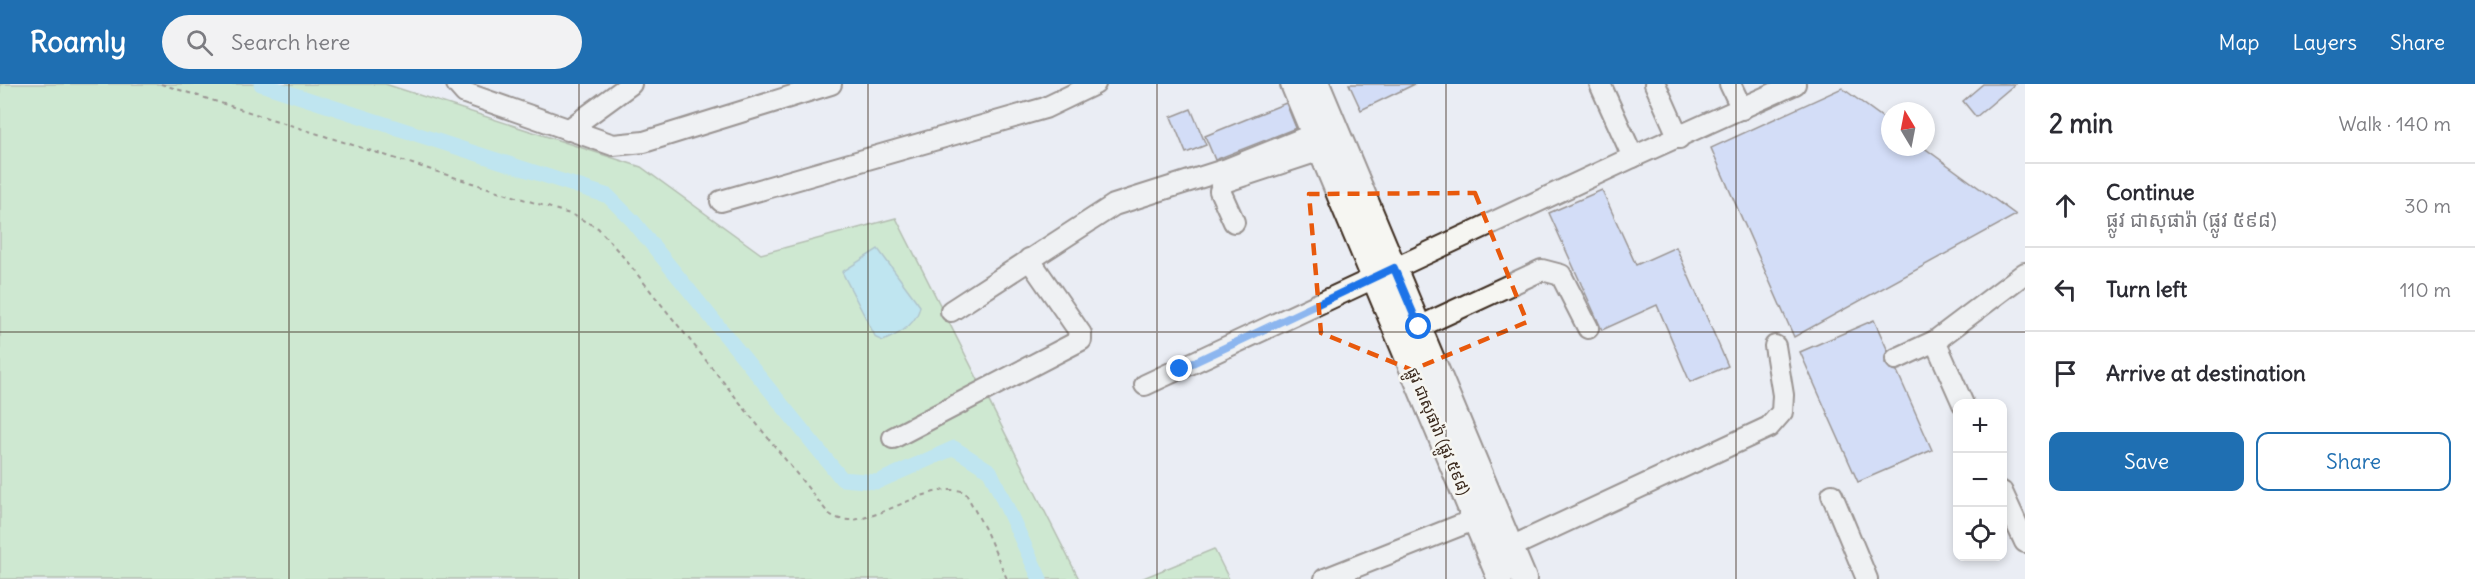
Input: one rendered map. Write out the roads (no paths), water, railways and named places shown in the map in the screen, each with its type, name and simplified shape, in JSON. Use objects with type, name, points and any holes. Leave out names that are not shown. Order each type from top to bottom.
[{"type":"main road","name":"ផ្លូវ ជាសុផារ៉ា (ផ្លូវ ៥៩៨)","points":[[1293,84],[1318,142],[1384,273],[1419,327],[1524,579]]},
{"type":"main road","name":"ផ្លូវ ជាសុផារ៉ា (ផ្លូវ ៥៩៨)","points":[[1317,84],[1384,273],[1500,579]]},
{"type":"street","points":[[457,84],[465,93],[614,145],[644,142],[831,84]]},
{"type":"street","points":[[568,130],[631,84]]},
{"type":"street","points":[[721,201],[1045,108],[1095,84]]},
{"type":"street","points":[[1600,84],[1633,157]]},
{"type":"street","points":[[1655,84],[1679,138]]},
{"type":"street","points":[[1730,84],[1742,109]]},
{"type":"street","points":[[1145,386],[1633,157],[1795,84]]},
{"type":"street","points":[[1234,222],[1220,191],[1224,182],[1318,142]]},
{"type":"street","points":[[951,312],[1114,205],[1318,142]]},
{"type":"street","points":[[893,438],[1081,340],[1081,334],[1029,259]]},
{"type":"street","points":[[1419,327],[1542,270],[1561,275],[1588,328]]},
{"type":"street","points":[[1896,359],[1935,341],[2023,283]]},
{"type":"street","points":[[1935,341],[1961,399]]},
{"type":"street","points":[[1511,547],[1769,427],[1782,412],[1783,395],[1775,346]]},
{"type":"street","points":[[1832,495],[1867,579]]},
{"type":"street","points":[[2007,503],[2025,542]]},
{"type":"street","points":[[1325,579],[1476,519]]},
{"type":"water","points":[[878,249],[920,306],[911,323],[895,336],[883,341],[876,338],[842,272]]},
{"type":"waterway","points":[[261,84],[608,196],[633,221],[842,479],[877,482],[954,448],[990,471],[1040,579]]}]
